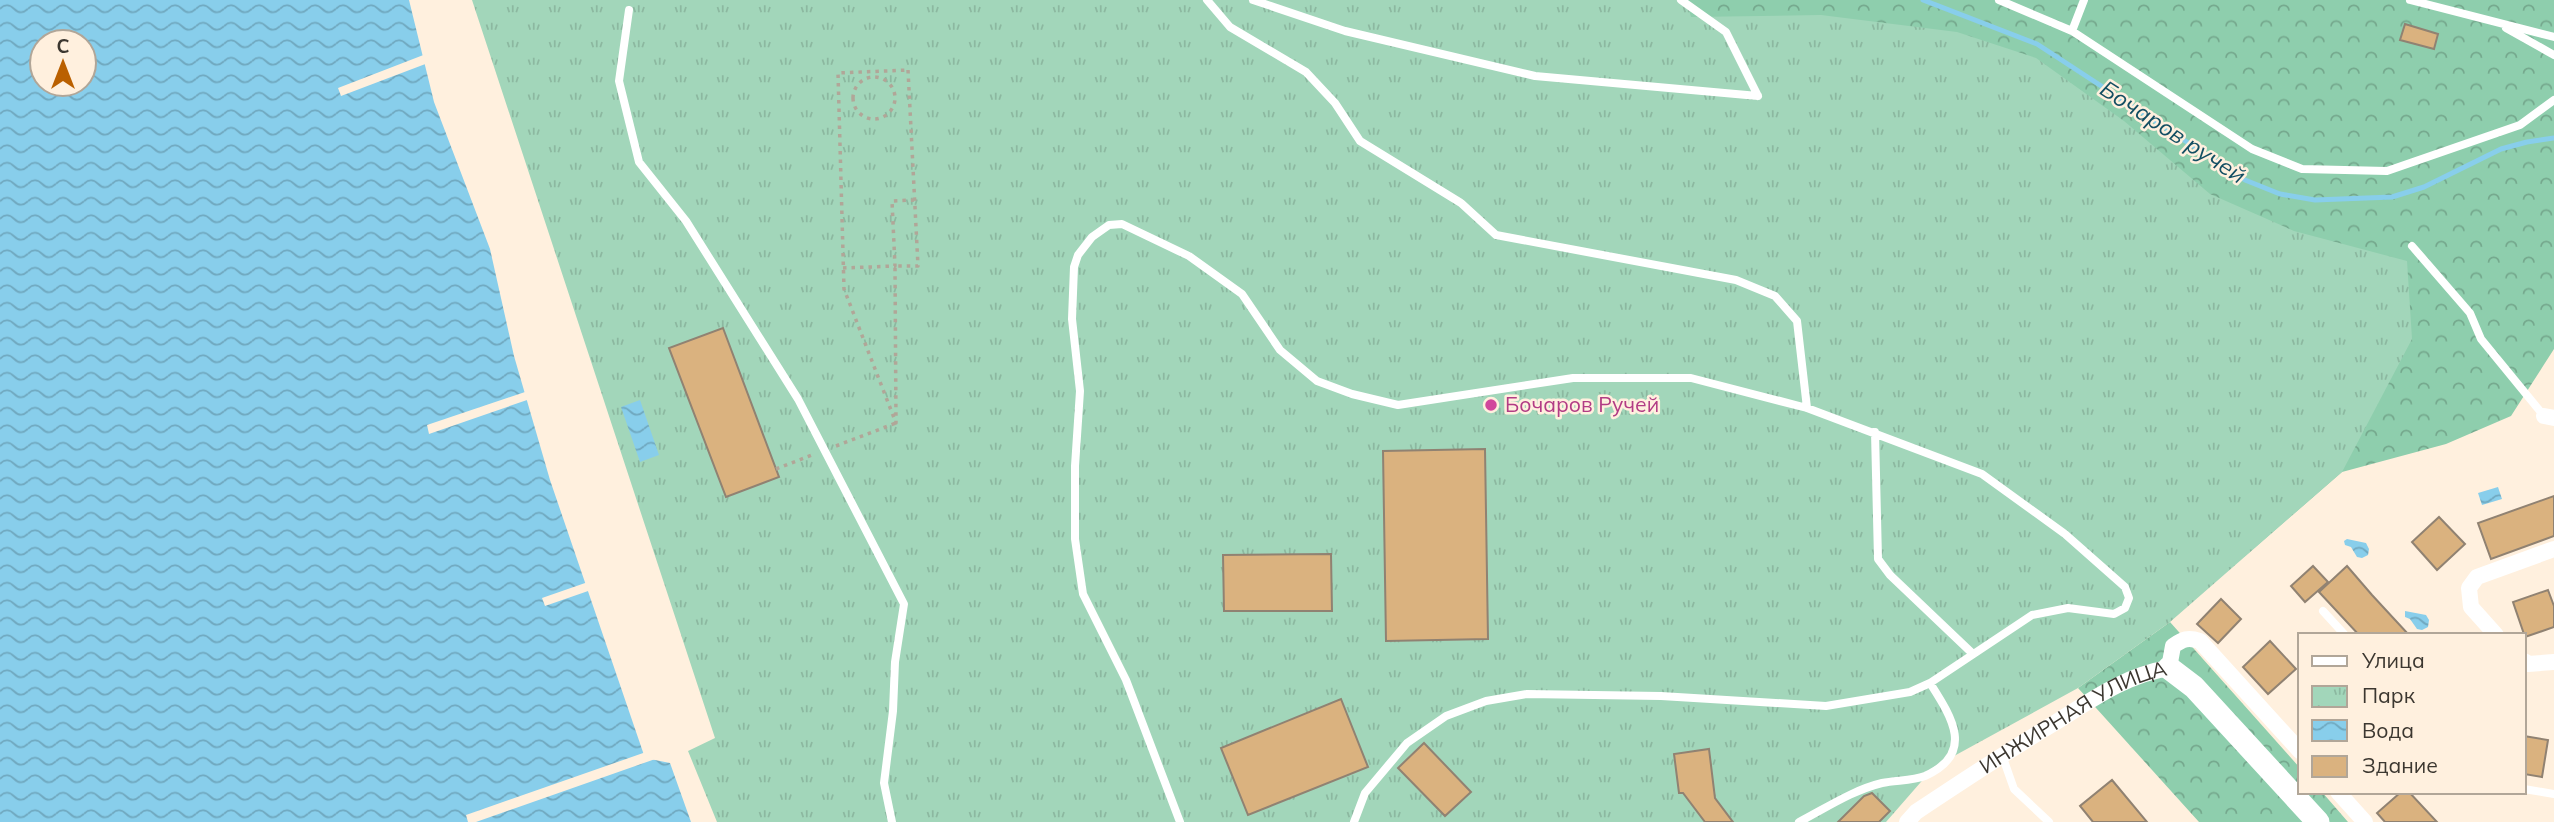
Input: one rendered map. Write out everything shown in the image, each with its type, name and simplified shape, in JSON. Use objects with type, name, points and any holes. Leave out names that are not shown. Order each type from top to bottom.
[{"type":"street","points":[[2494,633],[2471,607],[2469,588],[2477,577],[2554,549]]},
{"type":"street","points":[[2169,668],[2173,646],[2190,638],[2200,641],[2298,749]]},
{"type":"street","points":[[2526,662],[2554,662]]},
{"type":"street","name":"ИНЖИРНАЯ УЛИЦА","points":[[1907,822],[1916,812],[2002,755],[2118,683],[2169,668],[2194,687],[2318,822]]},
{"type":"street","points":[[2340,794],[2365,822]]},
{"type":"lane","points":[[1207,0],[1230,27],[1306,72],[1335,103],[1360,141],[1461,203],[1496,235],[1736,280],[1774,296],[1797,321],[1807,408]]},
{"type":"lane","points":[[1253,0],[1345,31],[1535,76],[1758,96],[1726,32],[1681,0]]},
{"type":"lane","points":[[1999,0],[2072,31],[2252,149],[2302,169],[2387,171],[2519,125],[2554,100]]},
{"type":"lane","points":[[2072,31],[2084,0]]},
{"type":"lane","points":[[2410,0],[2554,37]]},
{"type":"lane","points":[[629,9],[619,81],[639,162],[686,221],[798,400],[904,604],[895,662],[893,711],[884,783],[891,822]]},
{"type":"lane","points":[[2494,21],[2554,55]]},
{"type":"lane","points":[[1180,822],[1125,680],[1083,594],[1075,539],[1075,466],[1080,391],[1072,318],[1074,267],[1078,255],[1092,237],[1109,225],[1122,224],[1189,256],[1242,294],[1280,351],[1317,381],[1352,394],[1398,405],[1573,378],[1691,378],[1807,408],[1982,474],[2065,534],[2125,587],[2129,598],[2125,608],[2114,614],[2068,608],[2032,615],[1930,683],[1910,692],[1826,706],[1661,696],[1527,694],[1486,701],[1446,716],[1408,744],[1365,793],[1354,822]]},
{"type":"lane","points":[[2412,246],[2470,313],[2481,339],[2549,417]]},
{"type":"lane","points":[[1875,432],[1878,559],[1890,575],[1973,654]]},
{"type":"lane","points":[[2323,611],[2343,633]]},
{"type":"lane","points":[[1799,822],[1854,793],[1882,783],[1923,777],[1944,765],[1954,747],[1953,722],[1930,683]]},
{"type":"lane","points":[[2002,755],[2014,789],[2049,822]]},
{"type":"lane","points":[[2526,789],[2554,794]]},
{"type":"path","points":[[843,268],[895,266],[918,266],[908,70],[874,74],[838,73],[843,268],[844,289],[896,423],[895,266],[892,201],[914,200]]},
{"type":"path","points":[[874,74],[890,82],[896,98],[890,114],[874,121],[858,114],[851,98],[858,82],[874,74]]},
{"type":"green space","name":"Бочаров Ручей","points":[[472,0],[1686,0],[1691,17],[1821,15],[1957,32],[2036,58],[2124,121],[2210,194],[2294,231],[2407,261],[2412,339],[2342,472],[2170,622],[2078,688],[1934,767],[1886,822],[717,822],[688,751],[715,738]]},
{"type":"green space","points":[[1295,0],[2554,0],[2554,349],[2511,416],[2446,444],[2342,472],[2244,557]]},
{"type":"green space","points":[[2170,622],[2298,766],[2298,794],[2324,794],[2348,822],[2199,822],[2078,688]]},
{"type":"water","points":[[0,0],[409,0],[434,102],[490,249],[514,356],[550,480],[645,758],[670,763],[691,822],[0,822]]},
{"type":"water","points":[[640,400],[659,455],[640,462],[621,407]]},
{"type":"water","points":[[2498,487],[2502,499],[2482,505],[2478,493]]},
{"type":"water","points":[[2347,539],[2366,543],[2368,555],[2357,557],[2351,547],[2345,545],[2344,541]]},
{"type":"water","points":[[2405,611],[2426,615],[2429,620],[2428,627],[2417,629],[2410,619],[2405,617]]},
{"type":"pier","points":[[426,54],[428,63],[341,96],[338,88]]},
{"type":"pier","points":[[528,391],[530,399],[429,434],[427,425]]},
{"type":"pier","points":[[588,582],[591,590],[545,606],[542,598]]},
{"type":"pier","points":[[646,752],[647,755],[661,757],[476,822],[468,822],[466,815]]},
{"type":"building","points":[[2405,24],[2438,34],[2434,49],[2400,40]]},
{"type":"building","points":[[723,328],[779,477],[726,497],[669,348]]},
{"type":"building","points":[[1485,449],[1488,639],[1386,641],[1383,451]]},
{"type":"building","points":[[2554,496],[2554,536],[2491,559],[2478,523]]},
{"type":"building","points":[[2439,517],[2465,544],[2437,570],[2412,542]]},
{"type":"building","points":[[1331,554],[1332,611],[1224,611],[1223,555]]},
{"type":"building","points":[[2313,566],[2328,582],[2305,602],[2291,586]]},
{"type":"building","points":[[2347,566],[2407,633],[2357,633],[2319,592]]},
{"type":"building","points":[[2548,590],[2554,606],[2554,627],[2526,637],[2513,602]]},
{"type":"building","points":[[2221,599],[2241,619],[2218,643],[2197,624]]},
{"type":"building","points":[[2270,641],[2296,669],[2268,694],[2243,667]]},
{"type":"building","points":[[1341,699],[1368,767],[1248,815],[1221,748]]},
{"type":"building","points":[[2526,736],[2548,740],[2542,777],[2526,774]]},
{"type":"building","points":[[1424,743],[1471,792],[1445,816],[1398,768]]},
{"type":"building","points":[[1709,749],[1715,798],[1733,822],[1705,822],[1683,793],[1679,793],[1674,754]]},
{"type":"building","points":[[2112,780],[2147,822],[2093,822],[2080,806]]},
{"type":"building","points":[[1872,793],[1890,811],[1879,822],[1838,822],[1864,796]]},
{"type":"building","points":[[2399,794],[2411,794],[2437,822],[2385,822],[2377,813]]},
{"type":"waterway","name":"Бочаров ручей","points":[[1923,0],[2037,44],[2245,180],[2280,194],[2315,200],[2392,197],[2424,187],[2501,149],[2554,138]]},
{"type":"place","name":"Бочаров Ручей","points":[[1491,405]]}]
